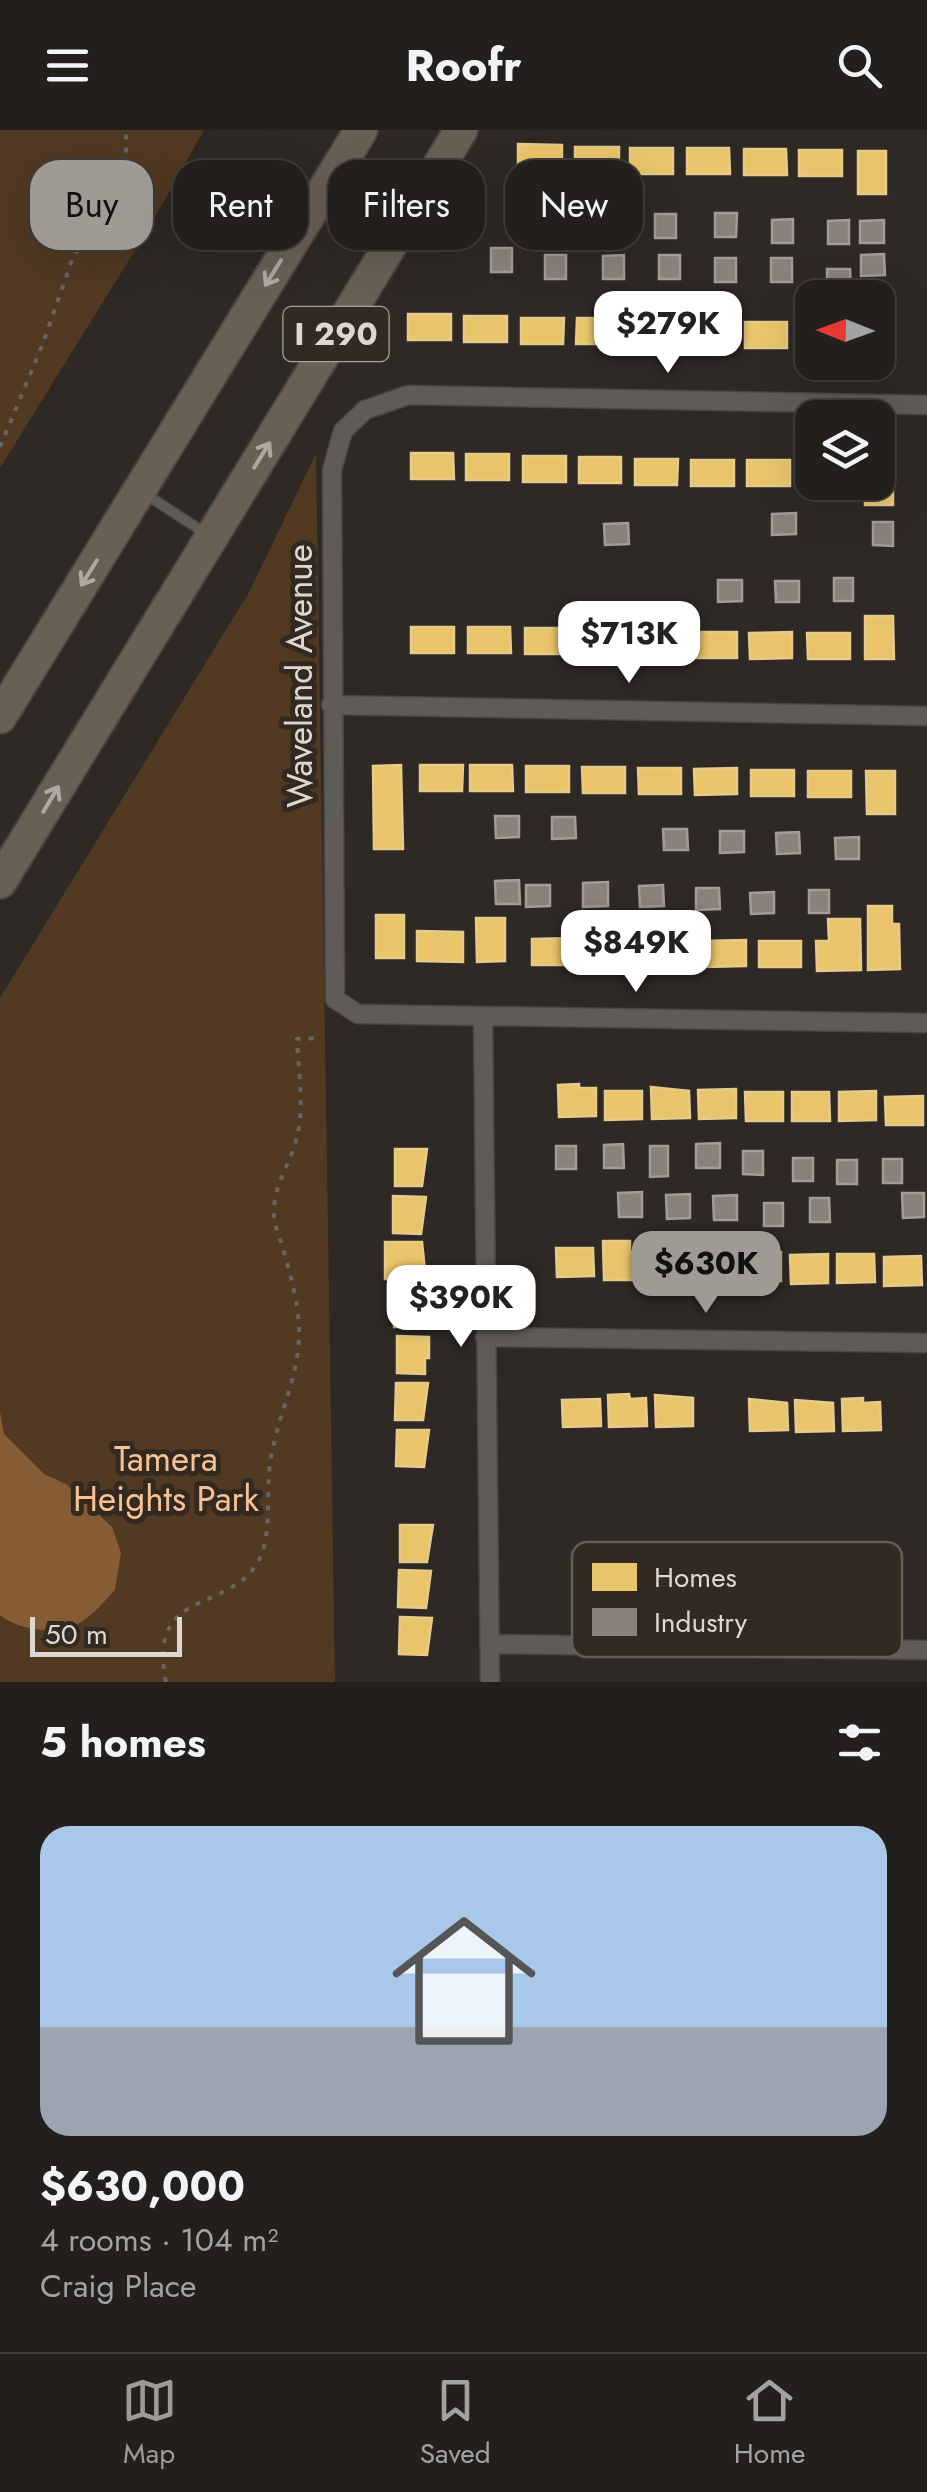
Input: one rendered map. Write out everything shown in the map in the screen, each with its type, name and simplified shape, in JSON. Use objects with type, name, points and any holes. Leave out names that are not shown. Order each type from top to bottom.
[{"type":"highway","name":"I 290","points":[[0,718],[361,130]]},
{"type":"highway","name":"I 290","points":[[0,882],[461,130]]},
{"type":"street","name":"Waveland Avenue","points":[[484,1017],[358,1014],[336,999],[332,470],[343,431],[364,410],[408,394],[927,405]]},
{"type":"street","points":[[331,704],[927,716]]},
{"type":"street","points":[[490,1682],[484,1017],[927,1024]]},
{"type":"street","points":[[485,1337],[927,1343]]},
{"type":"street","points":[[489,1644],[572,1645]]},
{"type":"street","points":[[902,1650],[927,1650]]},
{"type":"lane","points":[[140,490],[211,538]]},
{"type":"path","points":[[0,447],[72,260],[120,196],[126,178],[126,130]]},
{"type":"path","points":[[166,1682],[162,1661],[165,1640],[174,1620],[188,1607],[238,1586],[254,1571],[263,1549],[272,1452],[298,1360],[299,1324],[274,1222],[274,1202],[298,1134],[297,1039],[321,1038]]},
{"type":"green space","points":[[0,130],[204,130],[187,160],[173,160],[173,185],[153,220],[153,160],[30,160],[30,250],[135,250],[0,468]]},
{"type":"green space","name":"Tamera Heights Park","points":[[316,454],[335,1682],[0,1682],[0,998],[248,594]]},
{"type":"shaded area","points":[[0,1412],[4,1434],[44,1474],[66,1484],[112,1527],[121,1553],[115,1590],[89,1616],[71,1627],[34,1629],[0,1615]]},
{"type":"building: Homes","points":[[518,144],[562,145],[562,160],[518,160]]},
{"type":"building: Homes","points":[[575,147],[619,147],[619,160],[575,160]]},
{"type":"building: Homes","points":[[630,148],[673,148],[673,174],[643,174],[643,160],[630,160]]},
{"type":"building: Homes","points":[[687,148],[729,148],[730,174],[687,174]]},
{"type":"building: Homes","points":[[744,149],[786,149],[787,175],[744,175]]},
{"type":"building: Homes","points":[[799,150],[842,150],[842,176],[799,176]]},
{"type":"building: Homes","points":[[858,151],[886,151],[886,194],[858,194]]},
{"type":"building: Homes","points":[[408,314],[451,314],[451,340],[408,340]]},
{"type":"building: Homes","points":[[464,316],[507,316],[507,342],[464,342]]},
{"type":"building: Homes","points":[[521,318],[564,318],[563,344],[521,344]]},
{"type":"building: Homes","points":[[577,318],[619,318],[619,344],[576,344]]},
{"type":"building: Homes","points":[[634,320],[676,320],[676,346],[634,346]]},
{"type":"building: Homes","points":[[689,320],[732,320],[732,346],[689,346]]},
{"type":"building: Homes","points":[[745,322],[787,322],[787,348],[745,348]]},
{"type":"building: Homes","points":[[411,453],[453,453],[454,479],[411,479]]},
{"type":"building: Homes","points":[[466,454],[509,454],[509,480],[466,480]]},
{"type":"building: Homes","points":[[523,456],[566,456],[566,482],[523,482]]},
{"type":"building: Homes","points":[[579,457],[621,457],[621,483],[579,483]]},
{"type":"building: Homes","points":[[635,459],[678,459],[677,485],[635,485]]},
{"type":"building: Homes","points":[[691,460],[734,460],[734,486],[691,486]]},
{"type":"building: Homes","points":[[747,460],[790,460],[790,486],[747,486]]},
{"type":"building: Homes","points":[[865,500],[893,500],[893,505],[865,505]]},
{"type":"building: Homes","points":[[865,616],[893,616],[894,659],[865,659]]},
{"type":"building: Homes","points":[[411,627],[454,627],[454,653],[411,653]]},
{"type":"building: Homes","points":[[468,627],[510,627],[511,653],[468,653]]},
{"type":"building: Homes","points":[[525,628],[567,628],[567,654],[525,654]]},
{"type":"building: Homes","points":[[581,630],[624,630],[624,656],[581,656]]},
{"type":"building: Homes","points":[[637,631],[680,631],[680,657],[637,657]]},
{"type":"building: Homes","points":[[694,632],[737,632],[737,658],[694,658]]},
{"type":"building: Homes","points":[[792,632],[792,658],[750,659],[749,633]]},
{"type":"building: Homes","points":[[807,633],[850,633],[850,659],[808,659]]},
{"type":"building: Homes","points":[[401,765],[403,849],[374,849],[373,766]]},
{"type":"building: Homes","points":[[420,765],[463,765],[462,791],[420,791]]},
{"type":"building: Homes","points":[[470,765],[512,765],[513,791],[470,791]]},
{"type":"building: Homes","points":[[526,766],[569,766],[569,792],[526,792]]},
{"type":"building: Homes","points":[[582,767],[625,767],[625,793],[583,793]]},
{"type":"building: Homes","points":[[638,768],[681,768],[681,794],[639,794]]},
{"type":"building: Homes","points":[[737,768],[737,794],[695,795],[694,769]]},
{"type":"building: Homes","points":[[751,770],[794,770],[794,796],[751,796]]},
{"type":"building: Homes","points":[[808,771],[851,771],[851,797],[808,797]]},
{"type":"building: Homes","points":[[866,771],[895,771],[895,814],[867,814]]},
{"type":"building: Homes","points":[[868,906],[892,906],[892,924],[899,924],[900,969],[868,970]]},
{"type":"building: Homes","points":[[376,915],[404,915],[404,958],[376,958]]},
{"type":"building: Homes","points":[[476,918],[505,918],[505,961],[477,962]]},
{"type":"building: Homes","points":[[828,919],[860,919],[861,970],[817,971],[816,941],[829,941]]},
{"type":"building: Homes","points":[[417,931],[463,932],[463,962],[417,961]]},
{"type":"building: Homes","points":[[589,937],[632,937],[632,963],[589,963]]},
{"type":"building: Homes","points":[[575,938],[575,965],[532,965],[532,939]]},
{"type":"building: Homes","points":[[689,938],[689,964],[646,965],[646,939]]},
{"type":"building: Homes","points":[[746,940],[746,966],[703,967],[703,941]]},
{"type":"building: Homes","points":[[759,941],[801,941],[801,967],[759,967]]},
{"type":"building: Homes","points":[[579,1084],[579,1088],[596,1088],[596,1116],[559,1117],[558,1085]]},
{"type":"building: Homes","points":[[651,1087],[689,1091],[690,1118],[652,1119]]},
{"type":"building: Homes","points":[[736,1089],[736,1118],[699,1119],[698,1090]]},
{"type":"building: Homes","points":[[605,1091],[642,1091],[642,1119],[605,1120]]},
{"type":"building: Homes","points":[[876,1091],[876,1120],[839,1121],[839,1092]]},
{"type":"building: Homes","points":[[745,1092],[783,1092],[783,1121],[746,1121]]},
{"type":"building: Homes","points":[[792,1092],[829,1092],[830,1121],[792,1121]]},
{"type":"building: Homes","points":[[923,1096],[923,1125],[886,1125],[885,1097]]},
{"type":"building: Homes","points":[[395,1149],[427,1149],[422,1186],[395,1186]]},
{"type":"building: Homes","points":[[393,1196],[426,1197],[421,1234],[393,1233]]},
{"type":"building: Homes","points":[[603,1241],[630,1241],[630,1252],[641,1251],[641,1280],[604,1280]]},
{"type":"building: Homes","points":[[385,1242],[422,1242],[426,1280],[385,1279]]},
{"type":"building: Homes","points":[[556,1248],[593,1248],[594,1276],[557,1277]]},
{"type":"building: Homes","points":[[687,1249],[688,1278],[651,1279],[650,1250]]},
{"type":"building: Homes","points":[[733,1252],[734,1281],[697,1282],[697,1253]]},
{"type":"building: Homes","points":[[781,1252],[781,1281],[744,1282],[744,1253]]},
{"type":"building: Homes","points":[[828,1254],[828,1283],[791,1284],[790,1255]]},
{"type":"building: Homes","points":[[837,1254],[874,1254],[875,1282],[837,1283]]},
{"type":"building: Homes","points":[[921,1256],[922,1285],[884,1286],[884,1257]]},
{"type":"building: Homes","points":[[395,1290],[427,1291],[422,1327],[394,1327]]},
{"type":"building: Homes","points":[[397,1336],[429,1337],[425,1374],[397,1373]]},
{"type":"building: Homes","points":[[396,1383],[428,1383],[423,1420],[395,1420]]},
{"type":"building: Homes","points":[[629,1394],[630,1399],[646,1398],[647,1426],[609,1427],[608,1395]]},
{"type":"building: Homes","points":[[655,1395],[693,1398],[693,1426],[656,1427]]},
{"type":"building: Homes","points":[[863,1398],[863,1403],[880,1402],[881,1430],[843,1431],[842,1399]]},
{"type":"building: Homes","points":[[600,1399],[601,1426],[563,1427],[562,1400]]},
{"type":"building: Homes","points":[[749,1399],[787,1403],[788,1430],[750,1431]]},
{"type":"building: Homes","points":[[795,1400],[833,1403],[834,1431],[796,1432]]},
{"type":"building: Homes","points":[[397,1430],[429,1430],[424,1467],[396,1466]]},
{"type":"building: Homes","points":[[400,1525],[433,1525],[427,1562],[400,1562]]},
{"type":"building: Homes","points":[[399,1570],[431,1571],[426,1608],[398,1607]]},
{"type":"building: Homes","points":[[400,1617],[432,1618],[427,1655],[399,1654]]},
{"type":"building: Industry","points":[[715,213],[737,213],[736,237],[715,237]]},
{"type":"building: Industry","points":[[655,214],[676,214],[676,238],[655,238]]},
{"type":"building: Industry","points":[[793,219],[793,243],[772,243],[772,220]]},
{"type":"building: Industry","points":[[849,220],[849,244],[828,244],[828,221]]},
{"type":"building: Industry","points":[[884,220],[884,243],[860,243],[860,221]]},
{"type":"building: Industry","points":[[491,248],[512,250],[512,272],[491,272]]},
{"type":"building: Industry","points":[[884,254],[885,275],[861,276],[861,255]]},
{"type":"building: Industry","points":[[545,255],[566,255],[566,279],[545,279]]},
{"type":"building: Industry","points":[[624,255],[624,279],[603,279],[603,256]]},
{"type":"building: Industry","points":[[659,255],[680,255],[680,279],[659,279]]},
{"type":"building: Industry","points":[[715,258],[736,258],[736,282],[715,282]]},
{"type":"building: Industry","points":[[771,258],[792,258],[792,282],[771,282]]},
{"type":"building: Industry","points":[[827,269],[850,269],[851,280],[827,280]]},
{"type":"building: Industry","points":[[796,513],[796,534],[772,535],[772,514]]},
{"type":"building: Industry","points":[[873,522],[893,522],[893,546],[873,545]]},
{"type":"building: Industry","points":[[628,523],[629,544],[605,545],[604,524]]},
{"type":"building: Industry","points":[[834,578],[853,578],[853,601],[834,601]]},
{"type":"building: Industry","points":[[718,580],[742,580],[742,601],[718,602]]},
{"type":"building: Industry","points":[[775,581],[799,581],[799,602],[776,602]]},
{"type":"building: Industry","points":[[495,816],[519,816],[519,837],[496,838]]},
{"type":"building: Industry","points":[[552,817],[575,817],[576,838],[552,839]]},
{"type":"building: Industry","points":[[663,829],[687,829],[688,850],[664,850]]},
{"type":"building: Industry","points":[[720,831],[744,831],[744,852],[720,853]]},
{"type":"building: Industry","points":[[799,832],[800,853],[777,854],[776,833]]},
{"type":"building: Industry","points":[[859,837],[859,859],[836,859],[835,838]]},
{"type":"building: Industry","points":[[519,880],[520,904],[496,904],[495,881]]},
{"type":"building: Industry","points":[[608,882],[608,906],[583,907],[583,883]]},
{"type":"building: Industry","points":[[526,885],[550,885],[550,906],[526,907]]},
{"type":"building: Industry","points":[[663,885],[664,906],[640,907],[639,886]]},
{"type":"building: Industry","points":[[696,888],[719,888],[720,909],[696,910]]},
{"type":"building: Industry","points":[[809,890],[829,890],[829,913],[809,913]]},
{"type":"building: Industry","points":[[774,892],[774,913],[751,914],[750,893]]},
{"type":"building: Industry","points":[[720,1143],[720,1168],[696,1168],[696,1144]]},
{"type":"building: Industry","points":[[623,1144],[624,1168],[604,1168],[604,1145]]},
{"type":"building: Industry","points":[[556,1146],[576,1146],[576,1169],[556,1169]]},
{"type":"building: Industry","points":[[650,1146],[668,1146],[668,1176],[650,1177]]},
{"type":"building: Industry","points":[[743,1151],[763,1151],[763,1175],[743,1174]]},
{"type":"building: Industry","points":[[793,1158],[813,1158],[813,1181],[793,1181]]},
{"type":"building: Industry","points":[[883,1159],[902,1159],[902,1183],[883,1183]]},
{"type":"building: Industry","points":[[837,1160],[857,1160],[857,1184],[837,1184]]},
{"type":"building: Industry","points":[[642,1192],[642,1217],[619,1217],[618,1193]]},
{"type":"building: Industry","points":[[902,1193],[924,1193],[924,1217],[903,1218]]},
{"type":"building: Industry","points":[[690,1194],[690,1218],[667,1219],[666,1195]]},
{"type":"building: Industry","points":[[737,1195],[737,1220],[714,1220],[713,1196]]},
{"type":"building: Industry","points":[[810,1198],[829,1198],[830,1222],[810,1222]]},
{"type":"building: Industry","points":[[764,1203],[783,1203],[783,1226],[764,1226]]}]
